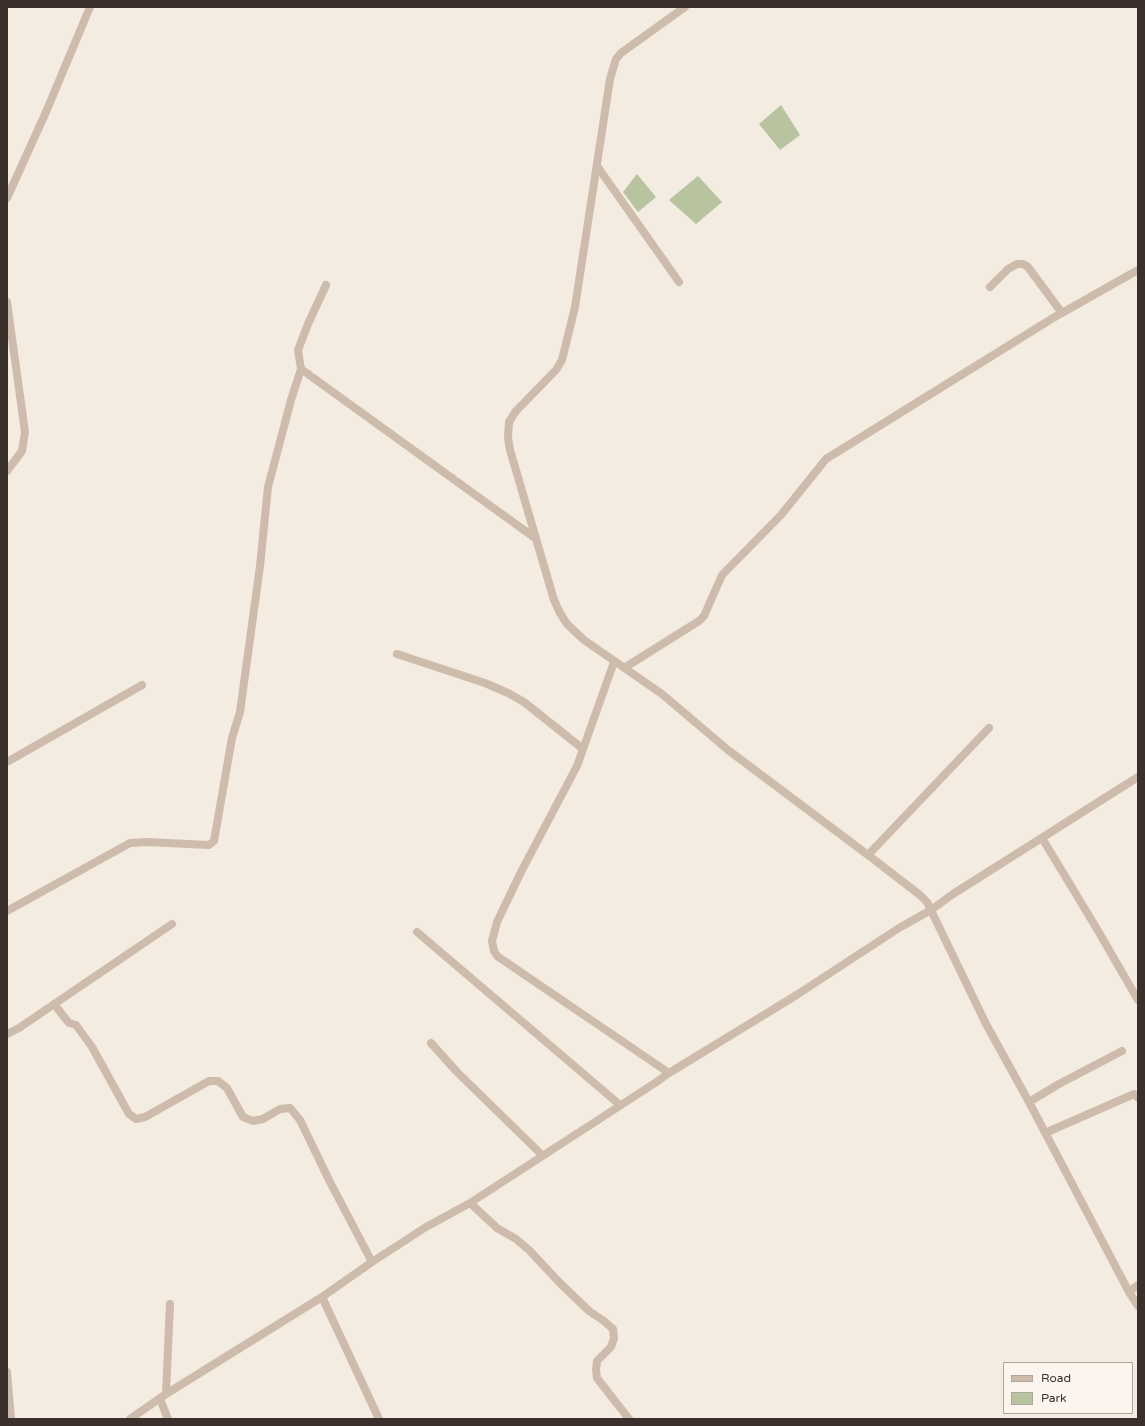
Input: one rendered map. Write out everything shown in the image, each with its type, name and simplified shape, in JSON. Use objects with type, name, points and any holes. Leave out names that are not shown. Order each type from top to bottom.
[{"type":"street","points":[[7,198],[46,112],[90,7]]},
{"type":"street","points":[[684,7],[621,53],[616,59],[610,79],[575,307],[562,360],[556,370],[536,389],[511,417],[508,427],[510,450],[554,600],[567,624],[584,640],[662,694],[728,750],[868,855],[927,902],[986,1024],[1029,1102],[1129,1292],[1138,1306]]},
{"type":"street","points":[[597,166],[679,282]]},
{"type":"street","points":[[990,287],[1008,269],[1017,264],[1023,264],[1028,267],[1062,313]]},
{"type":"street","points":[[624,668],[699,621],[704,616],[722,575],[781,515],[826,459],[932,392],[1062,313],[1138,270]]},
{"type":"street","points":[[7,911],[130,842],[209,846],[214,841],[232,738],[240,712],[260,566],[268,487],[290,400],[301,369],[298,350],[326,285]]},
{"type":"street","points":[[7,302],[25,432],[22,451],[7,471]]},
{"type":"street","points":[[301,369],[535,538]]},
{"type":"street","points":[[397,654],[485,683],[508,693],[524,702],[583,749]]},
{"type":"street","points":[[614,662],[577,766],[521,872],[497,922],[492,941],[494,951],[497,956],[669,1073]]},
{"type":"street","points":[[7,762],[142,685]]},
{"type":"street","points":[[868,855],[989,728]]},
{"type":"street","points":[[130,1419],[163,1396],[322,1297],[426,1227],[470,1203],[669,1073],[795,996],[898,928],[931,910],[953,894],[1138,777]]},
{"type":"street","points":[[1042,838],[1138,1000]]},
{"type":"street","points":[[7,1034],[19,1028],[172,924]]},
{"type":"street","points":[[417,932],[620,1105]]},
{"type":"street","points":[[54,1004],[69,1023],[76,1025],[92,1047],[129,1114],[136,1119],[145,1117],[209,1081],[218,1081],[227,1088],[242,1117],[253,1121],[263,1119],[280,1109],[290,1108],[300,1120],[329,1180],[372,1262]]},
{"type":"street","points":[[431,1043],[457,1072],[542,1156]]},
{"type":"street","points":[[1029,1102],[1059,1084],[1122,1051]]},
{"type":"street","points":[[1045,1133],[1137,1095]]},
{"type":"street","points":[[470,1203],[497,1228],[529,1250],[589,1311],[613,1329],[614,1338],[611,1347],[597,1361],[597,1378],[629,1419]]},
{"type":"street","points":[[1129,1292],[1138,1285]]},
{"type":"street","points":[[322,1297],[379,1419]]},
{"type":"street","points":[[168,1419],[163,1396],[170,1304]]},
{"type":"street","points":[[7,1372],[11,1419]]},
{"type":"green space","points":[[781,105],[800,135],[780,150],[759,124]]},
{"type":"green space","points":[[637,174],[656,197],[638,212],[623,192]]},
{"type":"green space","points":[[698,176],[722,202],[696,224],[669,200]]}]
